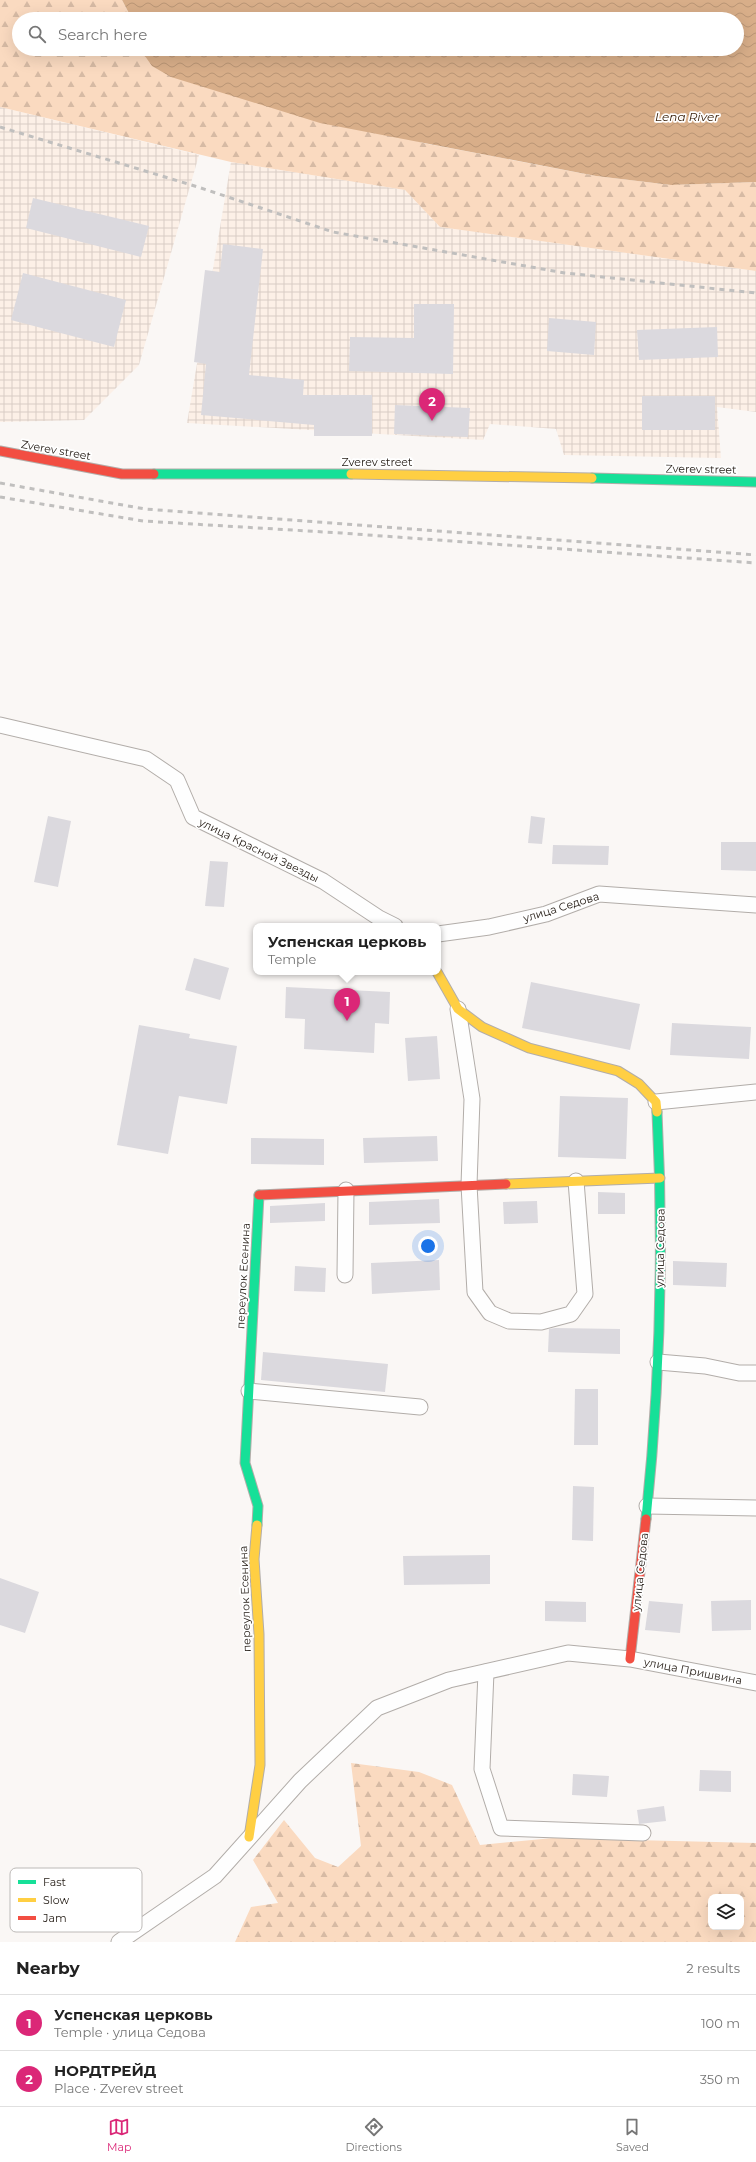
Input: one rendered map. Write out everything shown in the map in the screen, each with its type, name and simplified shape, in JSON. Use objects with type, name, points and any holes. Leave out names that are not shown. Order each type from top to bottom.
[{"type":"street","name":"Zverev street","points":[[0,452],[122,474],[384,474],[756,482]]},
{"type":"street","name":"улица Красной Звезды","points":[[0,725],[146,759],[177,780],[193,817],[323,881],[389,923]]},
{"type":"street","name":"улица Седова","points":[[441,934],[489,927],[546,914],[599,894],[756,905]]},
{"type":"street","points":[[439,975],[458,1009],[472,1099],[469,1185],[475,1292],[490,1313],[509,1321],[541,1322],[571,1314],[585,1294],[576,1181]]},
{"type":"street","points":[[458,1009],[482,1027],[529,1048],[618,1071],[639,1084],[656,1102],[756,1092]]},
{"type":"street","name":"улица Седова","points":[[630,1659],[647,1506],[658,1362],[660,1178],[656,1102]]},
{"type":"street","points":[[345,1275],[346,1190],[660,1178]]},
{"type":"street","name":"переулок Есенина","points":[[249,1837],[260,1766],[259,1634],[254,1559],[258,1506],[245,1464],[259,1194],[346,1190]]},
{"type":"street","points":[[658,1362],[705,1366],[739,1373],[756,1372]]},
{"type":"street","points":[[249,1391],[420,1407]]},
{"type":"street","points":[[647,1506],[756,1508]]},
{"type":"street","name":"улица Пришвина","points":[[142,1927],[215,1876],[300,1781],[377,1708],[449,1680],[568,1653],[630,1659],[756,1683]]},
{"type":"street","points":[[486,1672],[482,1769],[501,1828],[643,1833]]},
{"type":"street","name":"улица Пришвина","points":[[120,1942],[134,1932]]},
{"type":"shaded area","points":[[0,107],[199,155],[139,365],[84,420],[0,422]]},
{"type":"shaded area","points":[[231,162],[405,190],[440,227],[756,271],[756,412],[717,407],[721,458],[564,455],[556,429],[490,424],[483,440],[187,423]]},
{"type":"green space","points":[[0,0],[122,0],[128,12],[12,12],[12,56],[161,56],[423,143],[596,176],[671,185],[756,182],[756,271],[440,227],[405,190],[231,162],[0,107]]},
{"type":"green space","points":[[351,1763],[419,1772],[452,1785],[480,1845],[553,1838],[756,1843],[756,1942],[235,1942],[251,1907],[278,1903],[253,1860],[284,1820],[315,1858],[338,1867],[361,1846]]},
{"type":"water","name":"Lena River","points":[[122,0],[756,0],[756,182],[671,185],[596,176],[320,123],[171,77],[152,66],[145,56],[744,56],[744,12],[128,12]]},
{"type":"building","points":[[33,198],[149,226],[141,257],[26,228]]},
{"type":"building","points":[[223,244],[263,249],[249,375],[304,380],[303,395],[372,395],[372,436],[314,436],[314,425],[201,415],[206,364],[194,362],[205,270],[220,272]]},
{"type":"building","points":[[23,273],[126,300],[114,347],[11,320]]},
{"type":"building","points":[[414,304],[454,304],[453,374],[349,371],[350,337],[414,338]]},
{"type":"building","points":[[549,318],[596,322],[594,355],[547,351]]},
{"type":"building","points":[[717,327],[718,357],[639,360],[637,330]]},
{"type":"building","points":[[642,396],[715,396],[715,430],[642,430]]},
{"type":"building","points":[[395,405],[470,408],[468,437],[394,434]]},
{"type":"building","points":[[48,816],[71,821],[58,887],[34,882]]},
{"type":"building","points":[[531,816],[545,818],[542,844],[528,843]]},
{"type":"building","points":[[721,842],[756,842],[756,871],[721,870]]},
{"type":"building","points":[[553,845],[609,846],[608,865],[552,864]]},
{"type":"building","points":[[210,861],[228,862],[224,907],[205,906]]},
{"type":"building","points":[[194,958],[229,968],[220,1000],[185,990]]},
{"type":"building","points":[[531,982],[640,1004],[630,1050],[522,1028]]},
{"type":"building","points":[[286,987],[390,992],[389,1024],[375,1023],[374,1053],[304,1049],[305,1019],[285,1018]]},
{"type":"building","points":[[672,1023],[751,1027],[749,1059],[670,1055]]},
{"type":"building","points":[[139,1025],[190,1034],[189,1038],[237,1046],[227,1104],[179,1096],[168,1154],[117,1145]]},
{"type":"building","points":[[437,1036],[440,1079],[408,1081],[405,1038]]},
{"type":"building","points":[[560,1096],[628,1098],[626,1159],[558,1157]]},
{"type":"building","points":[[437,1136],[438,1161],[364,1163],[363,1138]]},
{"type":"building","points":[[251,1138],[324,1139],[324,1165],[251,1164]]},
{"type":"building","points":[[598,1192],[625,1193],[625,1214],[598,1214]]},
{"type":"building","points":[[439,1199],[440,1223],[369,1225],[369,1202]]},
{"type":"building","points":[[537,1201],[538,1223],[504,1224],[503,1202]]},
{"type":"building","points":[[325,1203],[325,1221],[270,1223],[270,1206]]},
{"type":"building","points":[[439,1260],[440,1290],[372,1294],[371,1263]]},
{"type":"building","points":[[673,1261],[727,1263],[726,1287],[673,1285]]},
{"type":"building","points":[[295,1266],[326,1268],[325,1292],[294,1291]]},
{"type":"building","points":[[549,1329],[620,1329],[620,1354],[548,1352]]},
{"type":"building","points":[[263,1352],[388,1364],[385,1392],[261,1380]]},
{"type":"building","points":[[575,1389],[598,1389],[598,1445],[574,1445]]},
{"type":"building","points":[[573,1486],[594,1487],[593,1541],[572,1540]]},
{"type":"building","points":[[490,1555],[490,1584],[404,1585],[403,1556]]},
{"type":"building","points":[[0,1578],[39,1592],[25,1633],[0,1625]]},
{"type":"building","points":[[751,1600],[751,1630],[712,1631],[711,1601]]},
{"type":"building","points":[[545,1601],[586,1602],[586,1622],[545,1621]]},
{"type":"building","points":[[649,1601],[683,1604],[680,1633],[645,1630]]},
{"type":"building","points":[[700,1770],[731,1771],[731,1792],[699,1791]]},
{"type":"building","points":[[573,1774],[609,1776],[607,1797],[572,1795]]},
{"type":"building","points":[[664,1806],[666,1821],[639,1824],[637,1810]]},
{"type":"railway","points":[[0,127],[198,187],[333,232],[565,273],[756,293]]},
{"type":"railway","points":[[0,483],[145,509],[756,555]]},
{"type":"railway","points":[[0,497],[143,521],[341,533],[756,563]]},
{"type":"traffic: fast","points":[[154,474],[351,474]]},
{"type":"traffic: fast","points":[[592,478],[756,482]]},
{"type":"traffic: fast","points":[[646,1519],[655,1418],[659,1316],[660,1214],[657,1112]]},
{"type":"traffic: fast","points":[[257,1525],[258,1506],[245,1463],[259,1195]]},
{"type":"traffic: slow","points":[[351,474],[592,478]]},
{"type":"traffic: slow","points":[[439,975],[458,1009],[482,1027],[529,1048],[618,1071],[639,1084],[656,1102],[657,1112]]},
{"type":"traffic: slow","points":[[506,1184],[660,1178]]},
{"type":"traffic: slow","points":[[249,1837],[260,1765],[259,1634],[254,1559],[257,1525]]},
{"type":"traffic: jam","points":[[0,451],[122,474],[154,474]]},
{"type":"traffic: jam","points":[[259,1195],[506,1184]]},
{"type":"traffic: jam","points":[[630,1659],[646,1519]]},
{"type":"place","name":"НОРДТРЕЙД","points":[[432,421]]},
{"type":"place","name":"Успенская церковь","points":[[347,1021]]}]
